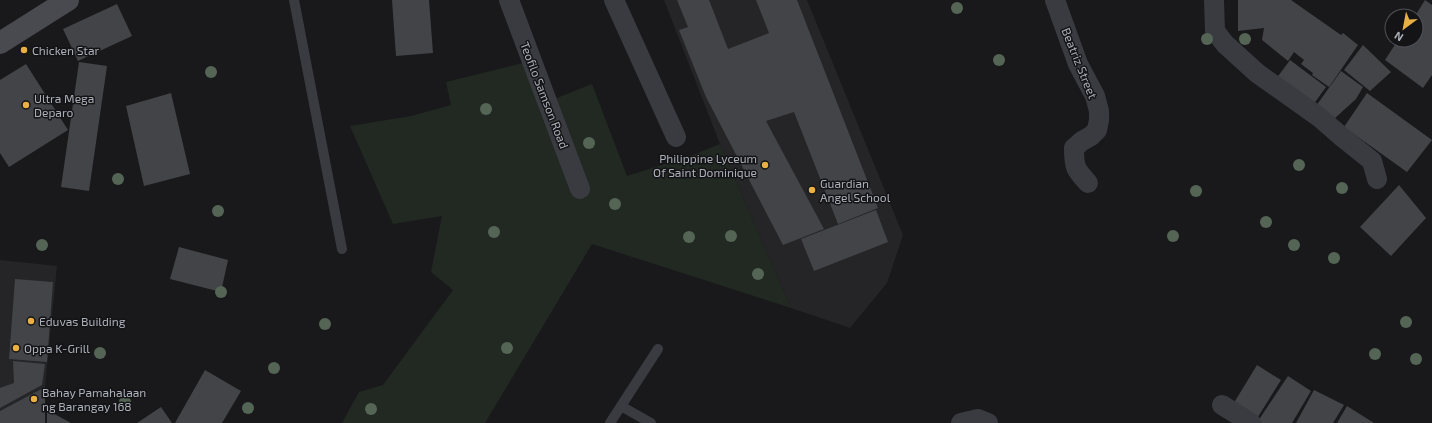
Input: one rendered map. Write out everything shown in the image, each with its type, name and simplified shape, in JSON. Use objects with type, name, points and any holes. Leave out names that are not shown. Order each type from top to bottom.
[{"type":"main road","points":[[0,43],[68,0]]},
{"type":"street","name":"Teofilo Samson Road","points":[[509,0],[580,189]]},
{"type":"street","points":[[614,0],[676,137]]},
{"type":"street","name":"Beatriz Street","points":[[1055,0],[1078,64],[1095,96],[1099,111],[1097,130],[1074,148],[1074,165],[1078,173],[1088,183]]},
{"type":"street","points":[[1214,0],[1215,31],[1225,44],[1257,73],[1319,117],[1372,160],[1377,179]]},
{"type":"street","points":[[1222,405],[1251,423]]},
{"type":"street","points":[[961,423],[978,419],[988,423]]},
{"type":"lane","points":[[294,0],[342,250]]},
{"type":"lane","points":[[610,423],[658,349]]},
{"type":"lane","points":[[621,406],[651,423]]},
{"type":"shaded area","name":"Guardian Angel School","points":[[664,0],[807,0],[903,235],[887,283],[850,328],[791,308],[720,144]]},
{"type":"shaded area","points":[[527,62],[542,104],[592,84],[627,176],[690,156],[720,144],[791,308],[592,244],[485,423],[342,423],[359,392],[383,385],[453,290],[431,272],[442,216],[393,224],[350,126],[411,116],[451,105],[446,82]]},
{"type":"shaded area","points":[[0,260],[57,266],[45,387],[0,411]]},
{"type":"building","points":[[392,0],[429,0],[433,53],[396,56]]},
{"type":"building","name":"Philippine Lyceum Of Saint Dominique","points":[[677,0],[709,0],[728,49],[769,33],[756,0],[797,0],[878,208],[838,224],[794,112],[766,121],[824,229],[783,245],[706,97],[679,30],[688,27]]},
{"type":"building","points":[[1238,0],[1291,0],[1341,35],[1343,33],[1358,45],[1329,87],[1312,75],[1313,73],[1301,64],[1304,60],[1294,52],[1288,61],[1262,40],[1264,28],[1238,31]]},
{"type":"building","points":[[1425,0],[1432,5],[1432,75],[1423,88],[1385,60],[1393,48],[1424,48],[1424,8],[1420,8]]},
{"type":"building","points":[[117,4],[132,36],[78,61],[63,29]]},
{"type":"building","points":[[1363,45],[1391,72],[1370,91],[1344,70]]},
{"type":"building","points":[[1290,60],[1326,87],[1313,105],[1276,79]]},
{"type":"building","points":[[79,62],[107,66],[89,191],[61,187]]},
{"type":"building","name":"Ultra Mega Deparo","points":[[26,64],[68,130],[9,167],[0,153],[0,80]]},
{"type":"building","points":[[1341,71],[1363,87],[1356,99],[1334,119],[1316,106]]},
{"type":"building","points":[[171,93],[190,174],[144,186],[126,106]]},
{"type":"building","points":[[1367,93],[1432,140],[1407,172],[1344,127]]},
{"type":"building","points":[[1399,185],[1426,218],[1391,256],[1360,227]]},
{"type":"building","points":[[876,210],[888,242],[814,271],[801,239]]},
{"type":"building","points":[[179,247],[228,260],[221,292],[170,279]]},
{"type":"building","name":"Eduvas Building","points":[[15,279],[53,282],[47,362],[9,359]]},
{"type":"building","points":[[13,361],[45,364],[42,385],[0,408],[0,388],[14,383]]},
{"type":"building","points":[[1257,365],[1281,380],[1256,420],[1232,406]]},
{"type":"building","points":[[205,370],[241,391],[222,423],[175,423]]},
{"type":"building","points":[[1288,376],[1311,391],[1292,423],[1262,423],[1258,421]]},
{"type":"building","name":"Bahay Pamahalaan ng Barangay 168","points":[[45,387],[45,423],[0,423],[0,411]]},
{"type":"building","points":[[1314,390],[1344,405],[1333,423],[1296,423]]},
{"type":"building","points":[[1347,406],[1374,423],[1337,423]]},
{"type":"building","points":[[161,407],[172,423],[137,423]]},
{"type":"building","points":[[47,410],[71,423],[47,423]]},
{"type":"place","name":"Chicken Star","points":[[24,50]]},
{"type":"place","name":"Ultra Mega Deparo","points":[[26,105]]},
{"type":"place","name":"Philippine Lyceum Of Saint Dominique","points":[[765,165]]},
{"type":"place","name":"Guardian Angel School","points":[[812,190]]},
{"type":"place","name":"Eduvas Building","points":[[31,321]]},
{"type":"place","name":"Oppa K-Grill","points":[[16,348]]},
{"type":"place","name":"Bahay Pamahalaan ng Barangay 168","points":[[34,399]]}]
